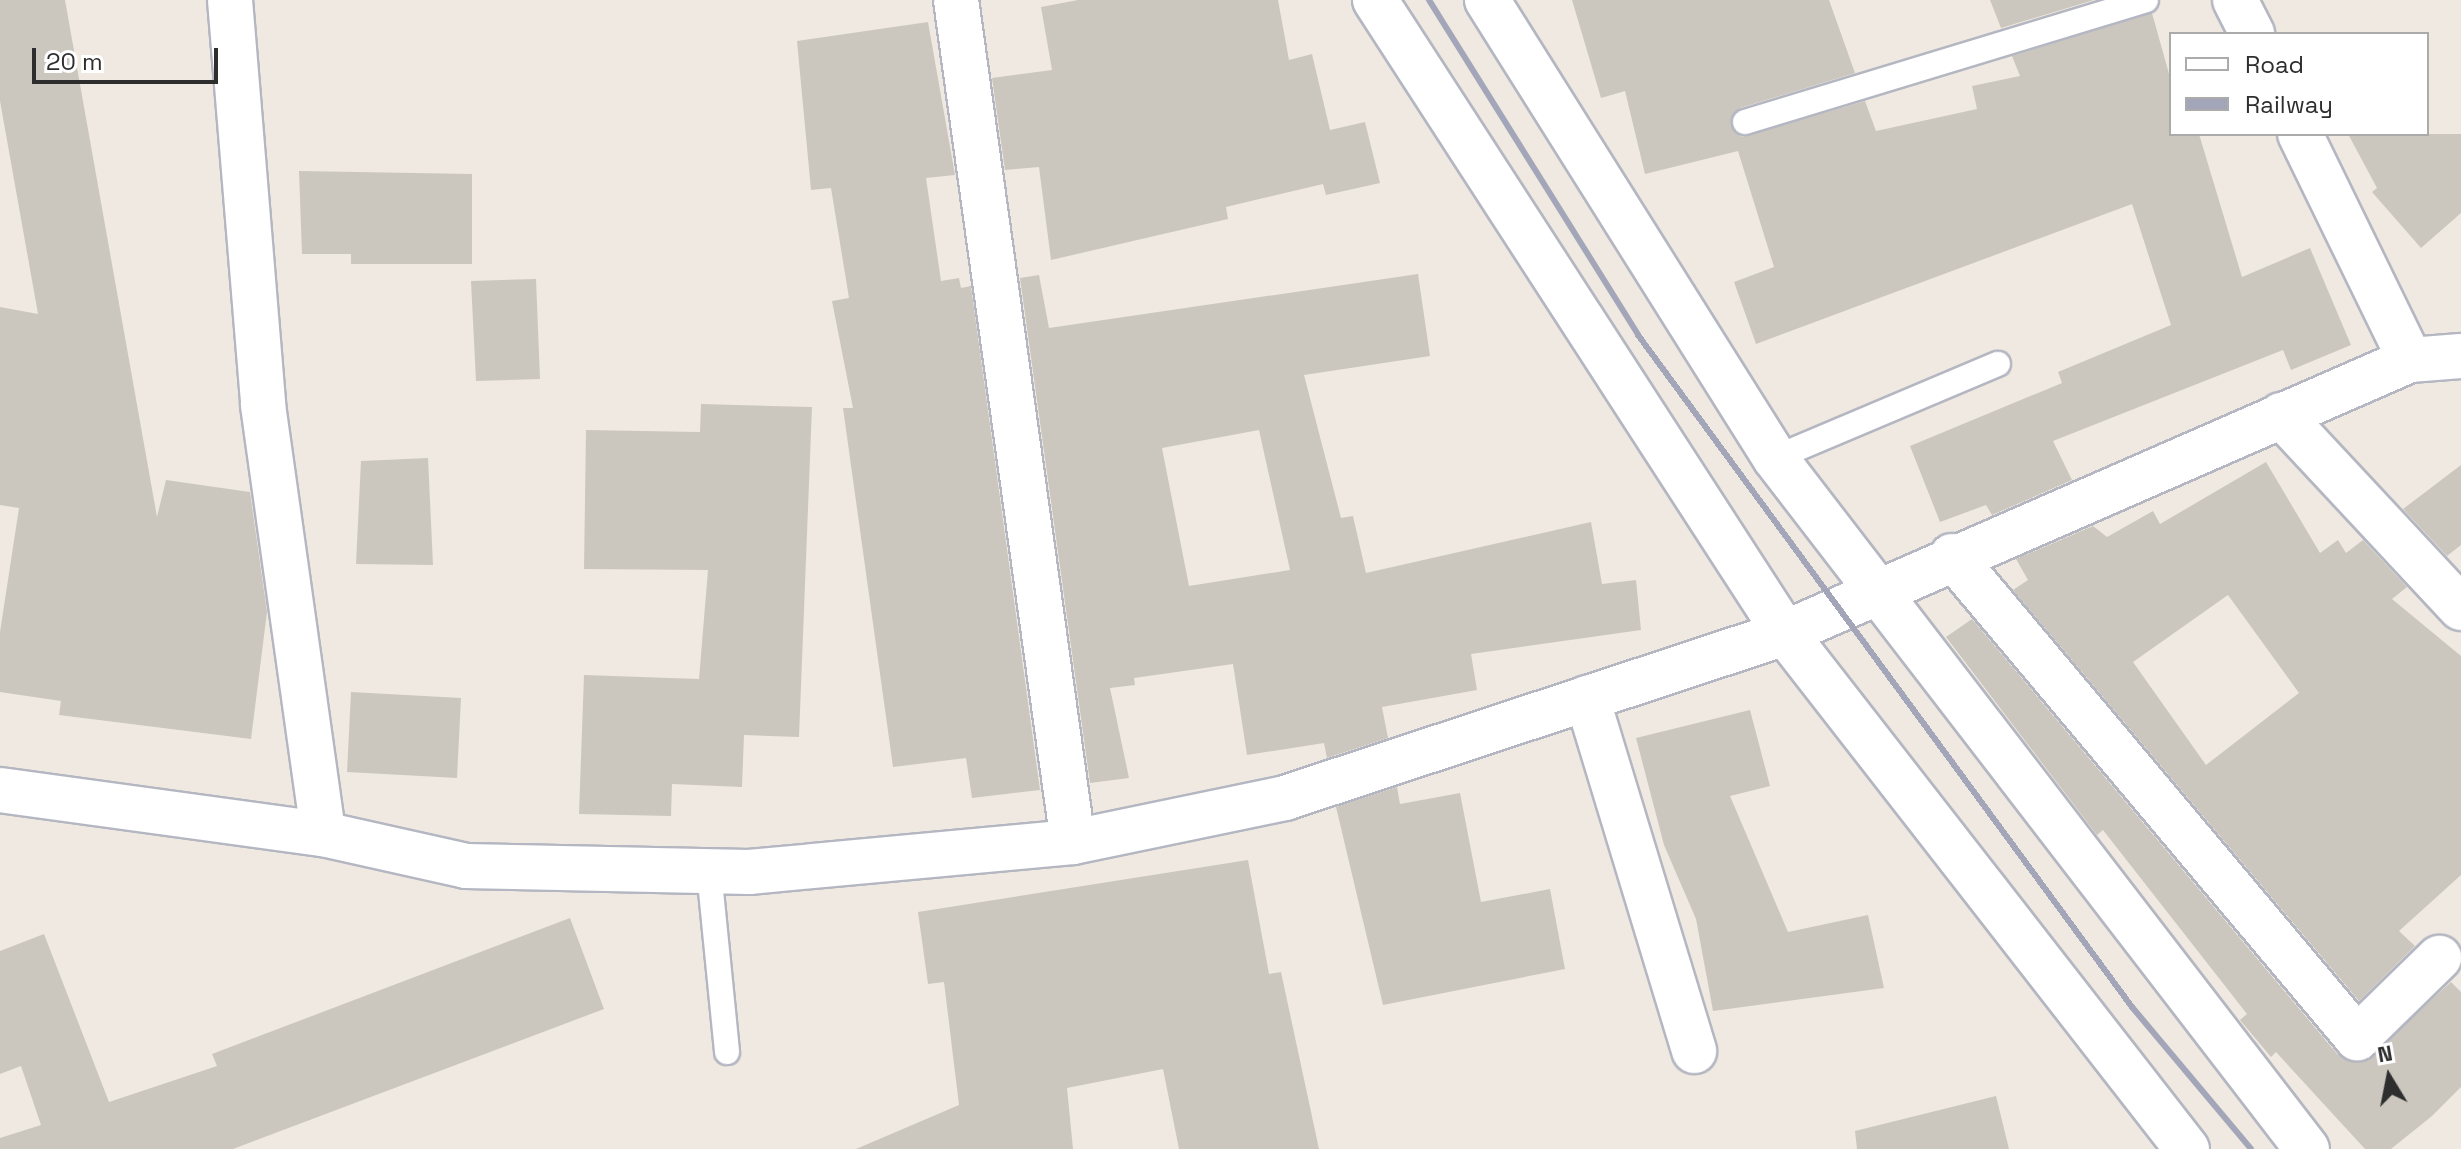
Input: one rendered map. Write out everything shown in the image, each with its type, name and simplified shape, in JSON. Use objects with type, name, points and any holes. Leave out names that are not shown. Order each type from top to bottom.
[{"type":"street","points":[[230,0],[263,405],[323,834]]},
{"type":"street","points":[[956,0],[1073,842]]},
{"type":"street","points":[[1375,0],[1785,633],[2187,1149]]},
{"type":"street","points":[[1487,0],[1775,458],[2307,1149]]},
{"type":"street","points":[[2235,0],[2251,32]]},
{"type":"street","points":[[0,790],[323,834],[466,866],[709,871],[1073,842],[1285,798],[1785,633],[1876,588],[2281,415],[2444,354],[2301,136]]},
{"type":"street","points":[[2281,415],[2461,608]]},
{"type":"street","points":[[1952,556],[2357,1038],[2439,958]]},
{"type":"street","points":[[1587,698],[1694,1051]]},
{"type":"lane","points":[[1745,122],[2146,0]]},
{"type":"lane","points":[[1775,458],[1998,364]]},
{"type":"lane","points":[[709,871],[727,1052]]},
{"type":"building","points":[[0,0],[65,0],[157,517],[166,480],[250,492],[267,612],[251,739],[59,715],[61,701],[0,692],[0,632],[19,508],[0,505],[0,307],[38,314],[0,101]]},
{"type":"building","points":[[1078,0],[1278,0],[1289,60],[1312,54],[1330,130],[1365,122],[1380,183],[1326,195],[1323,184],[1226,207],[1228,219],[1051,260],[1039,167],[1005,170],[992,78],[1052,70],[1041,7]]},
{"type":"building","points":[[1572,0],[1829,0],[1855,73],[1740,108],[1731,126],[1742,137],[1865,101],[1876,131],[1977,109],[1972,86],[2020,76],[2012,56],[2152,13],[2169,74],[2169,136],[2200,136],[2242,277],[2310,248],[2351,345],[2291,370],[2283,350],[2053,441],[2072,480],[1992,515],[1986,505],[1940,522],[1910,446],[2062,383],[2058,372],[2171,325],[2132,204],[1756,344],[1734,282],[1774,267],[1738,151],[1645,174],[1625,91],[1601,98]]},
{"type":"building","points":[[1990,0],[2094,0],[2001,28]]},
{"type":"building","points":[[928,22],[955,175],[926,178],[941,281],[959,278],[961,288],[971,286],[1040,790],[972,798],[966,758],[893,767],[843,408],[853,408],[832,301],[849,298],[831,188],[811,190],[797,41]]},
{"type":"building","points":[[2461,134],[2461,213],[2421,248],[2372,192],[2377,188],[2349,136]]},
{"type":"building","points":[[299,171],[472,174],[472,264],[351,264],[351,254],[302,254]]},
{"type":"building","points":[[1418,274],[1430,356],[1304,375],[1341,518],[1353,516],[1366,573],[1591,522],[1602,584],[1636,580],[1641,630],[1471,654],[1477,690],[1382,707],[1388,738],[1327,758],[1324,743],[1247,755],[1233,664],[1134,678],[1135,685],[1110,688],[1129,778],[1090,783],[1020,278],[1039,275],[1049,328]],"holes":[[[1259,430],[1290,570],[1189,586],[1162,448]]]},
{"type":"building","points":[[536,279],[540,379],[476,381],[471,281]]},
{"type":"building","points":[[701,404],[812,407],[799,737],[744,735],[742,787],[672,784],[671,816],[579,814],[584,675],[699,679],[708,570],[584,569],[586,430],[700,432]]},
{"type":"building","points":[[428,458],[433,565],[356,564],[361,461]]},
{"type":"building","points":[[2266,462],[2320,553],[2338,540],[2346,553],[2363,540],[2407,587],[2392,599],[2461,656],[2461,875],[2399,931],[2415,946],[2359,1001],[2013,590],[2028,580],[2016,559],[2093,526],[2107,537],[2153,511],[2160,524]],"holes":[[[2228,595],[2299,693],[2206,765],[2133,662]]]},
{"type":"building","points":[[2461,465],[2461,545],[2447,556],[2403,509]]},
{"type":"building","points":[[1972,619],[2338,1055],[2363,1062],[2451,982],[2461,992],[2461,1087],[2432,1116],[2391,1149],[2365,1149],[2276,1052],[2271,1057],[2240,1020],[2247,1014],[2103,830],[2097,835],[1946,637]]},
{"type":"building","points":[[351,692],[461,698],[457,778],[347,772]]},
{"type":"building","points":[[1750,710],[1770,786],[1730,796],[1788,932],[1868,915],[1884,988],[1713,1011],[1696,919],[1664,845],[1636,738]]},
{"type":"building","points":[[1397,787],[1400,804],[1460,793],[1481,902],[1550,889],[1565,969],[1383,1005],[1336,807]]},
{"type":"building","points":[[1248,860],[1269,974],[1281,972],[1319,1149],[1179,1149],[1163,1069],[1067,1088],[1073,1149],[856,1149],[959,1105],[944,982],[928,984],[918,912]]},
{"type":"building","points":[[570,918],[604,1009],[233,1149],[0,1149],[0,1138],[41,1125],[21,1066],[0,1074],[0,951],[44,934],[109,1102],[217,1066],[212,1054]]},
{"type":"building","points":[[1996,1096],[2009,1149],[1857,1149],[1855,1131]]},
{"type":"railway","points":[[1429,0],[1638,335],[2132,1007],[2251,1149]]}]
